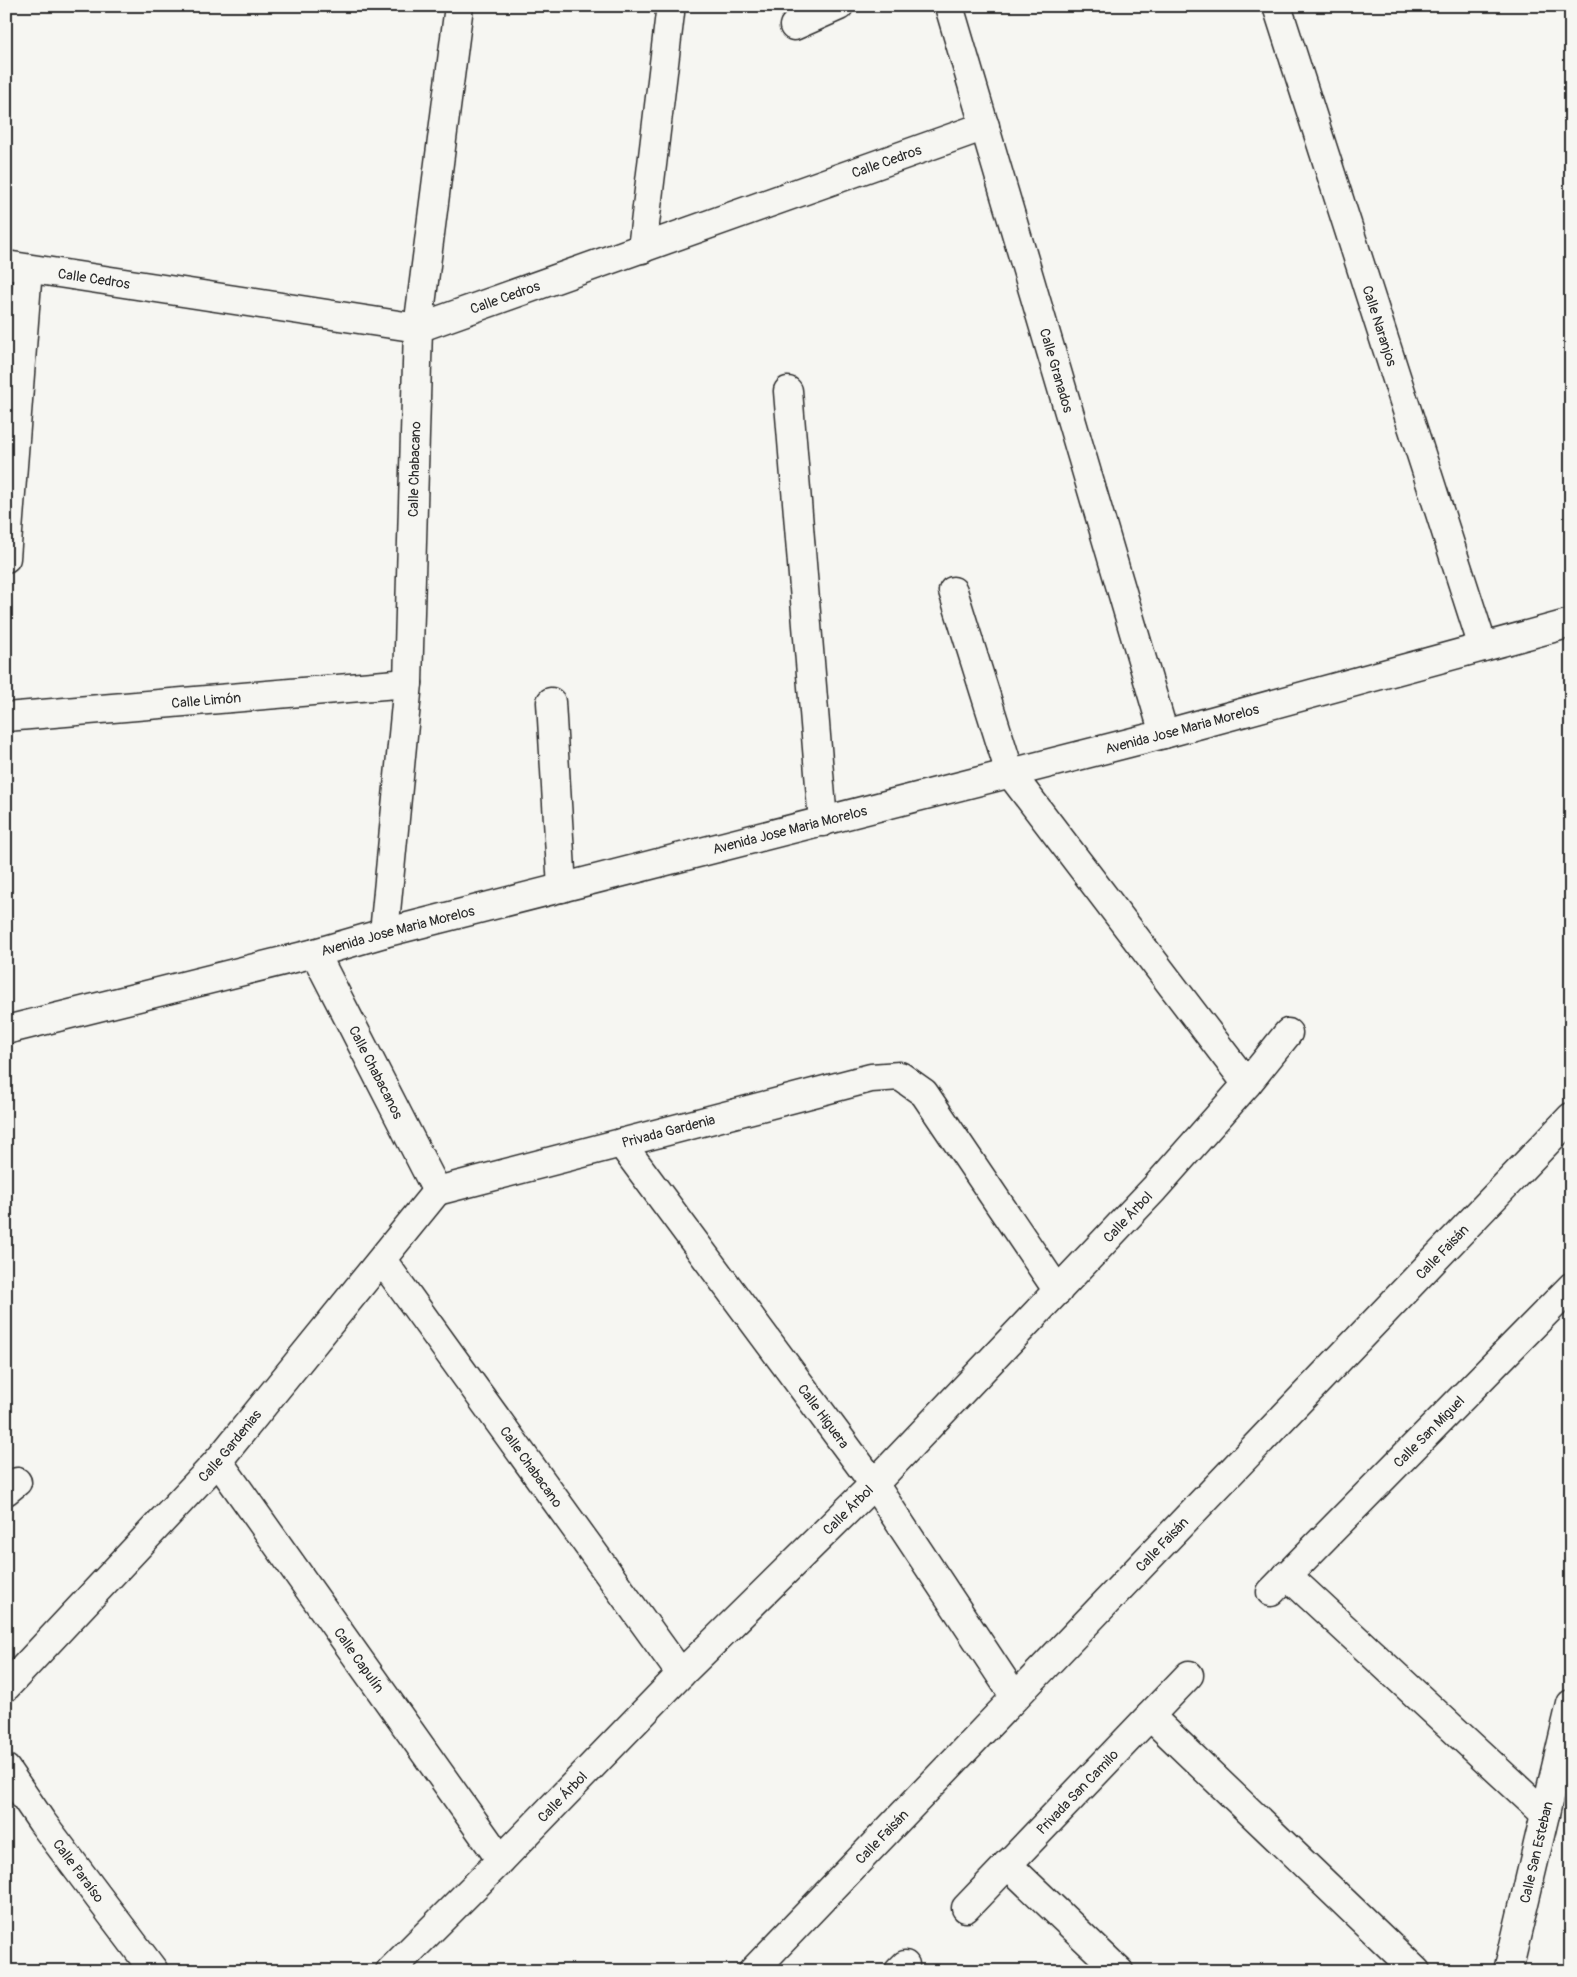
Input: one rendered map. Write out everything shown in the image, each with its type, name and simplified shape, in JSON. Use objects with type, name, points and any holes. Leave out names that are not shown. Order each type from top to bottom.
[{"type":"street","name":"Calle Chabacano","points":[[384,933],[408,682],[418,328],[460,6]]},
{"type":"street","points":[[794,26],[839,6]]},
{"type":"street","name":"Calle Granados","points":[[949,6],[1164,734]]},
{"type":"street","name":"Calle Naranjos","points":[[1277,6],[1483,647]]},
{"type":"street","points":[[642,249],[670,13]]},
{"type":"street","name":"Calle Cedros","points":[[17,267],[418,328],[984,126]]},
{"type":"street","points":[[6,558],[17,267]]},
{"type":"street","points":[[788,391],[823,822]]},
{"type":"street","points":[[953,591],[1010,773],[1247,1084]]},
{"type":"street","name":"Avenida Jose Maria Morelos","points":[[6,1030],[315,953],[384,933],[1164,734],[1571,623]]},
{"type":"street","name":"Calle Limón","points":[[6,718],[408,682]]},
{"type":"street","points":[[551,702],[562,888]]},
{"type":"street","name":"Calle Chabacanos","points":[[315,953],[437,1191]]},
{"type":"street","name":"Calle Árbol","points":[[390,1971],[501,1860],[681,1674],[874,1484],[1154,1189],[1247,1084],[1288,1034]]},
{"type":"street","name":"Privada Gardenia","points":[[437,1191],[871,1078],[900,1076],[924,1093],[1058,1291]]},
{"type":"street","name":"Calle Faisán","points":[[753,1971],[1571,1117]]},
{"type":"street","name":"Calle Higuera","points":[[621,1143],[874,1484],[1015,1697]]},
{"type":"street","name":"Calle Gardenias","points":[[6,1687],[218,1461],[437,1191]]},
{"type":"street","name":"Calle Chabacano","points":[[382,1260],[681,1674]]},
{"type":"street","name":"Calle San Miguel","points":[[1545,1814],[1279,1584],[1571,1287]]},
{"type":"street","name":"Calle Capulín","points":[[218,1461],[501,1860]]},
{"type":"street","name":"Privada San Camilo","points":[[966,1908],[1006,1864],[1189,1675]]},
{"type":"street","name":"Calle San Esteban","points":[[1508,1971],[1571,1704]]},
{"type":"street","points":[[1150,1716],[1416,1971]]},
{"type":"street","name":"Calle Paraíso","points":[[6,1769],[42,1822],[154,1971]]},
{"type":"street","points":[[1006,1864],[1119,1971]]}]
